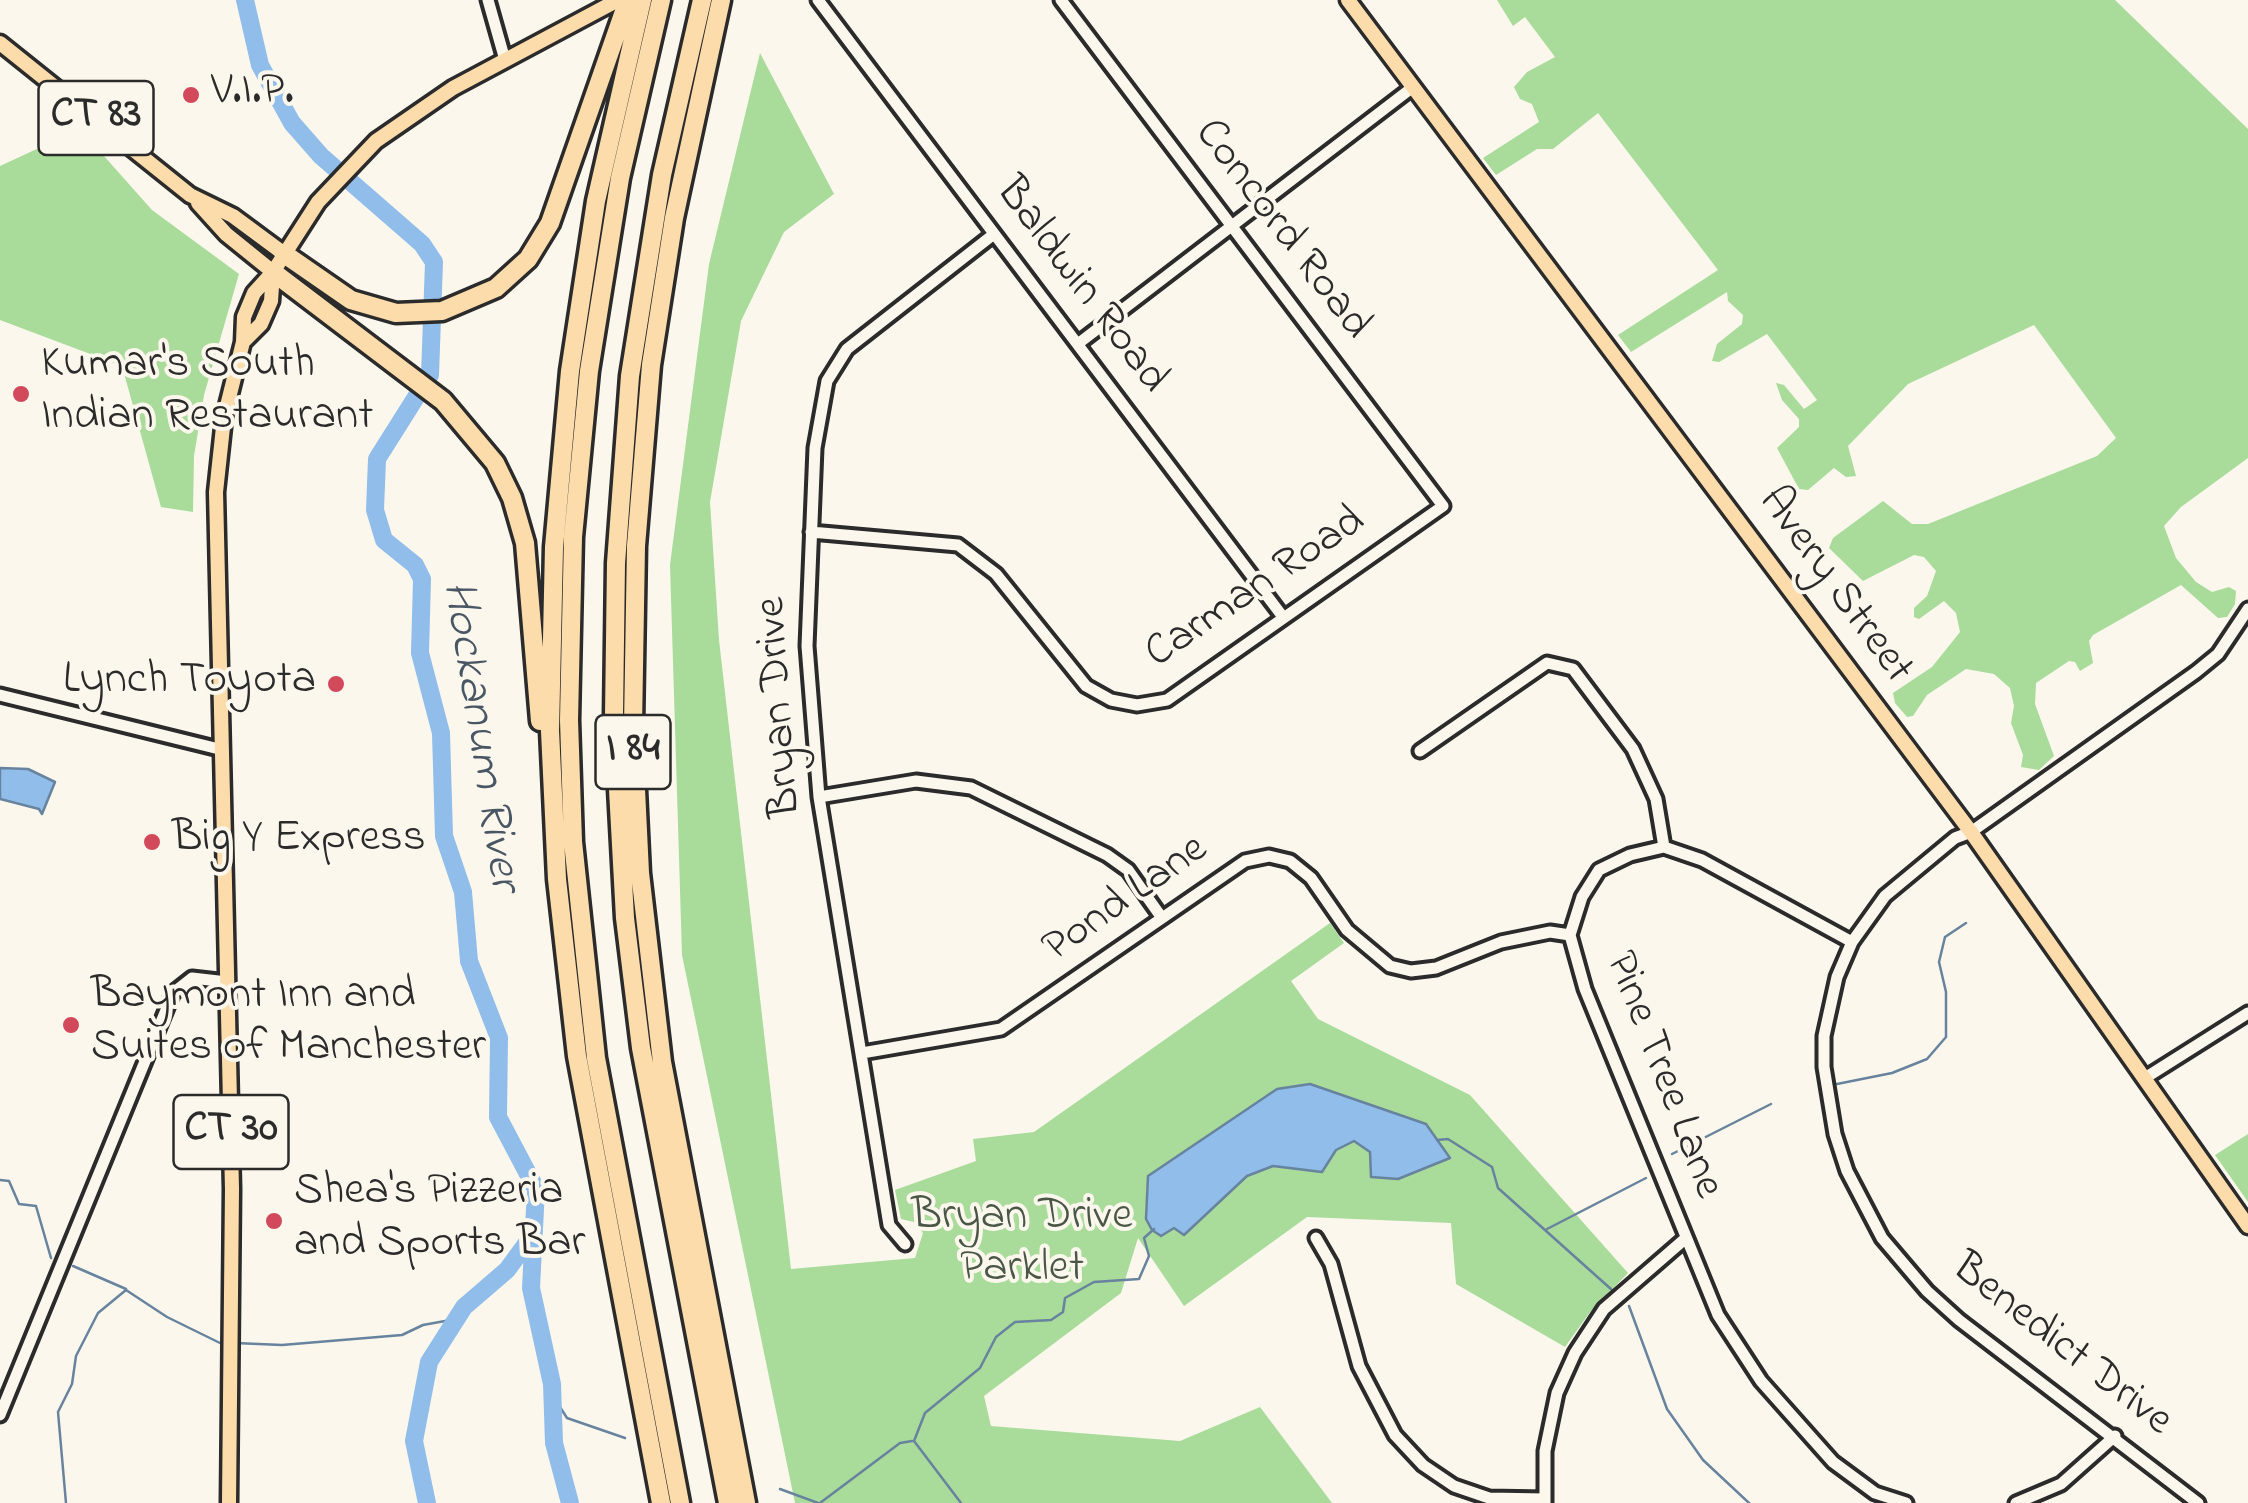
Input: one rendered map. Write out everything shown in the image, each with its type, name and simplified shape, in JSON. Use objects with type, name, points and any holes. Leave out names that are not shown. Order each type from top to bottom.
[{"type":"highway","points":[[283,253],[351,300],[413,314],[452,309],[504,282],[540,241],[589,120],[628,0]]},
{"type":"highway","name":"I 84","points":[[642,0],[593,218],[562,443],[550,640],[554,837],[563,949],[585,1110],[661,1503]]},
{"type":"highway","points":[[660,0],[620,178],[589,372],[574,518],[569,720],[573,842],[596,1058],[680,1503]]},
{"type":"highway","points":[[702,0],[662,175],[632,359],[616,562],[614,716],[625,918],[641,1048],[728,1503]]},
{"type":"highway","name":"I 84","points":[[721,0],[680,188],[651,365],[636,546],[632,712],[640,873],[657,1031],[746,1503]]},
{"type":"highway","points":[[273,272],[444,401],[488,452],[507,486],[523,532],[554,837]]},
{"type":"main road","name":"CT 30","points":[[229,1503],[231,1346],[227,982],[219,750],[218,462],[226,402],[243,342],[244,317],[254,294],[325,193],[359,156],[423,106],[618,0]]},
{"type":"main road","name":"Avery Street","points":[[1348,0],[1971,832],[2248,1226]]},
{"type":"main road","name":"CT 83","points":[[0,43],[190,195],[226,234],[273,272]]},
{"type":"main road","name":"CT 83","points":[[190,195],[233,216],[283,253]]},
{"type":"street","points":[[488,0],[505,60]]},
{"type":"street","name":"Baldwin Road","points":[[818,0],[1283,617]]},
{"type":"street","name":"Concord Road","points":[[1061,0],[1443,506]]},
{"type":"street","points":[[1079,343],[1413,88]]},
{"type":"street","name":"Bryan Drive","points":[[905,1244],[889,1224],[819,797],[808,646],[815,448],[827,382],[847,349],[866,330],[994,234]]},
{"type":"street","name":"Carman Road","points":[[810,532],[958,545],[996,574],[1086,686],[1111,700],[1137,705],[1167,700],[1443,506]]},
{"type":"street","name":"Benedict Drive","points":[[2198,1503],[2115,1436],[1994,1350],[1926,1291],[1882,1238],[1864,1205],[1834,1134],[1824,1067],[1830,1010],[1852,942],[1885,896],[1914,869],[2218,654],[2248,609]]},
{"type":"street","points":[[1420,750],[1547,663],[1572,670],[1634,749],[1656,799],[1664,848],[1702,860],[1852,942]]},
{"type":"street","points":[[0,695],[219,750]]},
{"type":"street","points":[[819,797],[916,780],[972,788],[1107,855],[1128,870],[1162,918]]},
{"type":"street","name":"Pine Tree Lane","points":[[1664,848],[1630,855],[1600,870],[1582,897],[1570,934],[1585,988],[1718,1315],[1761,1381],[1833,1462],[1875,1493],[1906,1503]]},
{"type":"street","name":"Pond Lane","points":[[862,1053],[1001,1029],[1245,861],[1268,856],[1290,862],[1311,878],[1347,930],[1390,966],[1411,971],[1436,968],[1501,942],[1550,932],[1570,934]]},
{"type":"street","points":[[0,1415],[173,992],[192,978],[227,982]]},
{"type":"street","points":[[2145,1078],[2248,1013]]},
{"type":"street","points":[[1316,1238],[1331,1264],[1359,1366],[1395,1434],[1424,1465],[1454,1486],[1489,1498],[1545,1501],[1545,1452],[1556,1393],[1574,1353],[1604,1309],[1686,1238]]},
{"type":"street","points":[[2016,1503],[2060,1484],[2115,1436]]},
{"type":"green space","points":[[1497,0],[2115,0],[2248,129],[2248,458],[2181,507],[2164,526],[2176,558],[2196,582],[2212,592],[2229,587],[2236,591],[2235,604],[2227,617],[2218,618],[2181,585],[2093,635],[2089,641],[2093,663],[2080,671],[2075,662],[2069,661],[2036,683],[2035,704],[2054,756],[2039,770],[2021,767],[2023,755],[2011,723],[2014,706],[2010,688],[1994,674],[1966,669],[1927,695],[1913,716],[1907,717],[1895,703],[1893,693],[1932,667],[1960,632],[1956,613],[1944,601],[1919,619],[1914,617],[1914,608],[1927,596],[1936,571],[1924,557],[1914,555],[1863,581],[1829,548],[1833,538],[1883,501],[1912,524],[1928,524],[2097,456],[2116,438],[2034,325],[1908,384],[1848,446],[1856,476],[1846,477],[1834,468],[1808,490],[1799,489],[1777,448],[1799,427],[1799,419],[1782,400],[1776,383],[1784,385],[1804,409],[1817,400],[1767,334],[1719,362],[1712,361],[1717,344],[1742,324],[1743,315],[1728,301],[1727,292],[1631,352],[1618,335],[1718,270],[1598,113],[1553,149],[1537,149],[1496,175],[1483,158],[1539,122],[1532,104],[1520,99],[1514,87],[1527,72],[1555,57],[1525,17],[1513,26]]},
{"type":"green space","name":"Bryan Drive Parklet","points":[[760,53],[834,194],[784,232],[741,321],[710,502],[719,640],[791,1269],[915,1258],[923,1233],[914,1222],[901,1219],[895,1190],[976,1161],[973,1139],[1034,1132],[1330,923],[1344,943],[1291,981],[1318,1019],[1470,1095],[1628,1273],[1590,1312],[1565,1347],[1456,1284],[1451,1223],[1307,1217],[1184,1306],[1138,1238],[1121,1293],[984,1396],[991,1426],[1180,1441],[1260,1407],[1332,1503],[795,1503],[682,955],[670,565],[709,264]]},
{"type":"green space","points":[[80,129],[152,210],[239,274],[204,395],[194,456],[193,512],[161,507],[122,366],[0,320],[0,166]]},
{"type":"green space","points":[[2248,1134],[2248,1202],[2215,1155]]},
{"type":"water","points":[[0,768],[28,769],[55,782],[42,814],[39,809],[0,799]]},
{"type":"water","points":[[1310,1084],[1426,1124],[1450,1158],[1398,1179],[1371,1177],[1370,1152],[1354,1141],[1336,1150],[1322,1172],[1273,1166],[1247,1176],[1184,1235],[1174,1228],[1161,1236],[1152,1230],[1146,1219],[1148,1176],[1277,1089]]},
{"type":"waterway","name":"Hockanum River","points":[[245,0],[260,65],[292,123],[321,156],[422,244],[434,262],[430,375],[377,459],[375,510],[384,540],[415,565],[422,579],[420,653],[441,733],[444,836],[463,892],[469,961],[499,1038],[498,1117],[536,1189],[531,1288],[552,1384],[554,1443],[570,1503]]},
{"type":"waterway","points":[[1837,1084],[1892,1073],[1927,1059],[1946,1037],[1946,992],[1939,962],[1945,937],[1966,923]]},
{"type":"waterway","points":[[1672,1154],[1771,1104]]},
{"type":"waterway","points":[[1437,1140],[1448,1139],[1492,1167],[1498,1188],[1612,1290]]},
{"type":"waterway","points":[[1547,1229],[1646,1178]]},
{"type":"waterway","points":[[0,1180],[9,1181],[19,1204],[36,1206],[51,1258]]},
{"type":"waterway","points":[[961,1503],[914,1441],[925,1413],[980,1368],[996,1337],[1015,1322],[1051,1320],[1063,1312],[1065,1298],[1094,1282],[1139,1279],[1149,1256],[1144,1238],[1154,1229]]},
{"type":"waterway","points":[[427,1503],[414,1441],[429,1362],[464,1307],[507,1270],[529,1240]]},
{"type":"waterway","points":[[73,1266],[126,1289]]},
{"type":"waterway","points":[[66,1503],[58,1412],[72,1384],[76,1356],[98,1313],[126,1290],[167,1317],[222,1344]]},
{"type":"waterway","points":[[1629,1306],[1667,1409],[1703,1460],[1749,1503]]},
{"type":"waterway","points":[[235,1343],[282,1345],[402,1335],[423,1325],[456,1319]]},
{"type":"waterway","points":[[553,1396],[567,1418],[625,1438]]},
{"type":"waterway","points":[[820,1503],[900,1443],[912,1441]]},
{"type":"waterway","points":[[780,1489],[818,1503]]},
{"type":"place","name":"V.I.P.","points":[[191,95]]},
{"type":"place","name":"Kumar's South Indian Restaurant","points":[[21,394]]},
{"type":"place","name":"Lynch Toyota","points":[[336,684]]},
{"type":"place","name":"Big Y Express","points":[[152,842]]},
{"type":"place","name":"Baymont Inn and Suites of Manchester","points":[[71,1025]]},
{"type":"place","name":"Shea's Pizzeria and Sports Bar","points":[[274,1221]]}]
